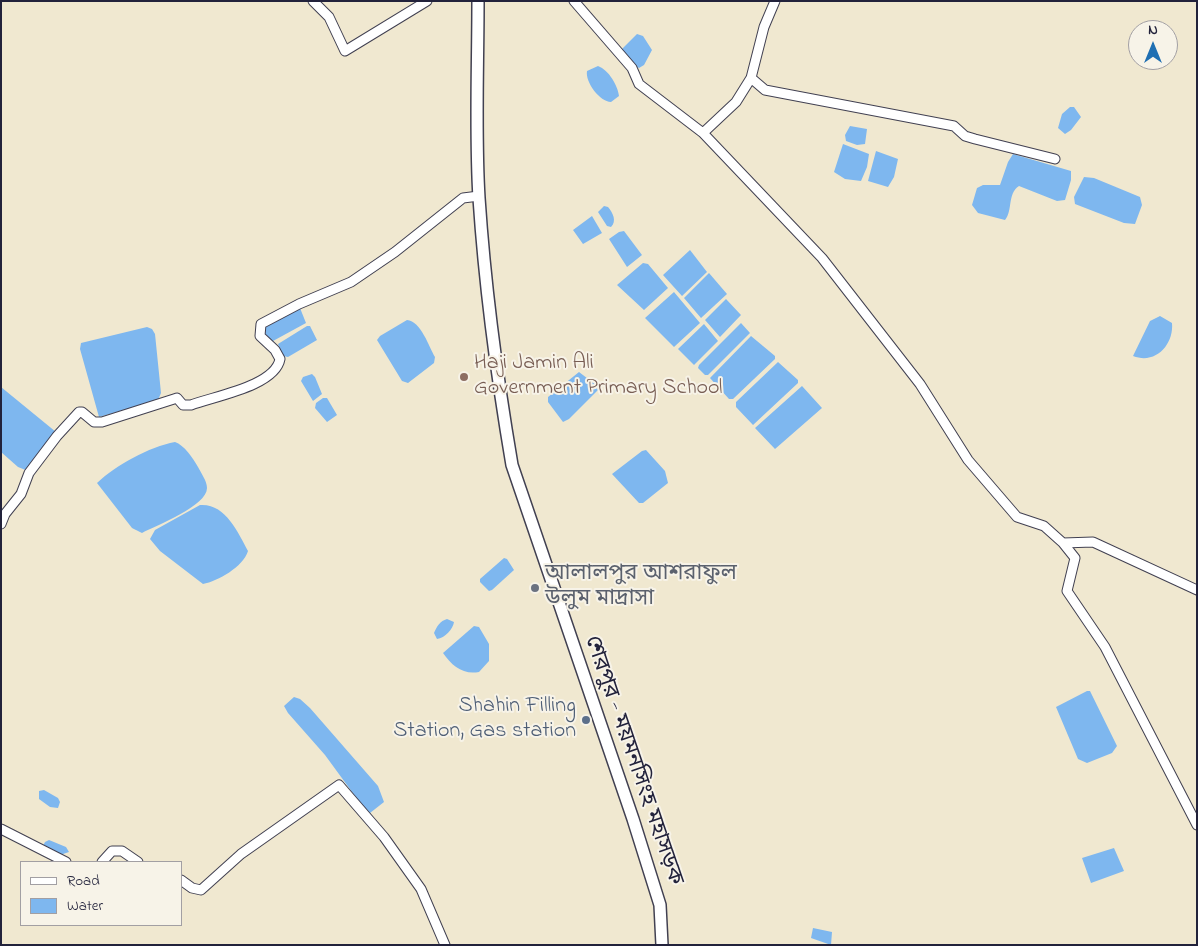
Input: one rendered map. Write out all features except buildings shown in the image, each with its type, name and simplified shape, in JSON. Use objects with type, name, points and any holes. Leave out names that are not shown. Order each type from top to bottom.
[{"type":"main road","name":"শেরপুর - ময়মনসিংহ মহাসড়ক","points":[[478,1],[479,196],[487,292],[502,407],[512,465],[660,905],[662,945]]},
{"type":"street","points":[[313,1],[329,17],[345,51],[427,1]]},
{"type":"street","points":[[574,1],[632,68],[639,84],[703,133],[822,258],[920,384],[968,460],[1017,517],[1044,526],[1063,543],[1075,558],[1067,591],[1105,647],[1197,825]]},
{"type":"street","points":[[703,133],[736,102],[750,78],[764,27],[775,1]]},
{"type":"street","points":[[750,78],[765,90],[954,126],[965,136],[1055,159]]},
{"type":"street","points":[[1,524],[5,514],[21,494],[29,473],[57,436],[79,412],[82,412],[94,422],[102,422],[177,398],[183,405],[192,405],[260,382],[274,373],[280,358],[275,350],[260,336],[261,324],[357,278],[395,252],[463,198],[479,196]]},
{"type":"street","points":[[1063,543],[1093,542],[1197,590]]},
{"type":"street","points":[[182,881],[192,888],[201,890],[241,854],[339,785],[384,837],[421,889],[445,945]]},
{"type":"street","points":[[1,829],[64,861]]},
{"type":"street","points":[[103,861],[112,851],[122,851],[137,861]]},
{"type":"water","points":[[637,34],[643,36],[652,50],[644,65],[639,68],[621,50]]},
{"type":"water","points":[[598,66],[609,75],[617,88],[619,96],[611,102],[602,99],[594,91],[588,80],[587,71]]},
{"type":"water","points":[[1070,107],[1074,107],[1081,117],[1071,130],[1065,134],[1058,128],[1062,114]]},
{"type":"water","points":[[850,126],[867,129],[865,144],[857,145],[846,141],[845,135]]},
{"type":"water","points":[[843,144],[869,154],[867,167],[861,181],[845,179],[834,172]]},
{"type":"water","points":[[876,151],[898,159],[894,177],[888,187],[868,181]]},
{"type":"water","points":[[1013,154],[1071,171],[1071,180],[1065,200],[1057,201],[1019,186],[1013,193],[1009,212],[1005,220],[978,213],[972,205],[977,188],[983,185],[1000,185],[1008,162]]},
{"type":"water","points":[[1084,177],[1094,178],[1140,197],[1142,205],[1135,224],[1124,223],[1075,204],[1074,197]]},
{"type":"water","points":[[604,206],[608,207],[614,217],[611,227],[607,226],[598,212]]},
{"type":"water","points":[[592,216],[602,233],[583,244],[573,230]]},
{"type":"water","points":[[624,231],[642,255],[627,267],[609,239]]},
{"type":"water","points":[[690,250],[707,272],[682,296],[663,275]]},
{"type":"water","points":[[643,263],[648,264],[668,288],[644,310],[617,285]]},
{"type":"water","points":[[709,273],[727,294],[701,318],[684,298]]},
{"type":"water","points":[[674,292],[700,323],[674,347],[645,318]]},
{"type":"water","points":[[726,299],[741,315],[720,337],[705,320]]},
{"type":"water","points":[[300,308],[306,323],[273,341],[269,341],[265,335],[266,327]]},
{"type":"water","points":[[1160,316],[1172,323],[1172,331],[1167,345],[1162,351],[1149,358],[1133,356],[1150,321]]},
{"type":"water","points":[[407,320],[412,321],[424,335],[435,357],[434,363],[408,383],[402,381],[377,340],[380,336]]},
{"type":"water","points":[[741,323],[750,333],[708,375],[705,375],[698,368],[699,365]]},
{"type":"water","points":[[704,324],[718,341],[694,365],[678,349]]},
{"type":"water","points":[[310,326],[317,340],[288,357],[283,356],[278,344]]},
{"type":"water","points":[[147,327],[152,329],[155,334],[161,393],[158,400],[99,417],[80,349],[81,343]]},
{"type":"water","points":[[751,336],[775,356],[775,359],[733,399],[729,399],[710,378]]},
{"type":"water","points":[[778,362],[798,380],[798,383],[753,425],[736,407],[736,402]]},
{"type":"water","points":[[579,372],[596,385],[598,390],[569,419],[563,422],[548,402],[548,397]]},
{"type":"water","points":[[312,374],[322,394],[313,401],[301,381],[303,377]]},
{"type":"water","points":[[802,386],[822,408],[775,449],[755,428]]},
{"type":"water","points":[[1,387],[56,432],[28,471],[18,467],[1,452]]},
{"type":"water","points":[[323,398],[327,398],[337,415],[327,422],[315,408],[316,403]]},
{"type":"water","points":[[175,442],[185,449],[198,467],[207,485],[205,495],[190,508],[142,533],[132,528],[97,483],[133,458],[165,444]]},
{"type":"water","points":[[646,450],[665,471],[668,483],[643,503],[639,503],[612,474]]},
{"type":"water","points":[[200,505],[217,509],[224,514],[230,520],[248,551],[236,568],[216,580],[203,584],[160,551],[150,539],[155,530]]},
{"type":"water","points":[[504,558],[507,559],[514,570],[489,591],[480,582],[480,579]]},
{"type":"water","points":[[447,619],[454,622],[452,627],[446,635],[437,639],[434,633],[435,630],[441,622]]},
{"type":"water","points":[[474,626],[479,627],[489,644],[489,661],[479,672],[473,673],[458,668],[443,653]]},
{"type":"water","points":[[1090,691],[1117,746],[1112,753],[1087,763],[1078,759],[1056,707]]},
{"type":"water","points":[[294,697],[300,699],[310,708],[378,786],[384,802],[370,813],[366,811],[325,755],[288,713],[284,706]]},
{"type":"water","points":[[44,790],[58,798],[60,802],[58,808],[50,807],[39,799],[39,791]]},
{"type":"water","points":[[49,840],[66,847],[69,852],[60,855],[43,846]]},
{"type":"water","points":[[1114,848],[1124,871],[1091,883],[1082,858]]},
{"type":"water","points":[[813,928],[832,932],[831,945],[811,938]]},
{"type":"place","name":"Haji Jamin Ali Government Primary School","points":[[464,377]]},
{"type":"place","name":"আলালপুর আশরাফুল উলুম মাদ্রাসা","points":[[535,588]]},
{"type":"place","name":"Shahin Filling Station, Gas station","points":[[586,720]]}]
